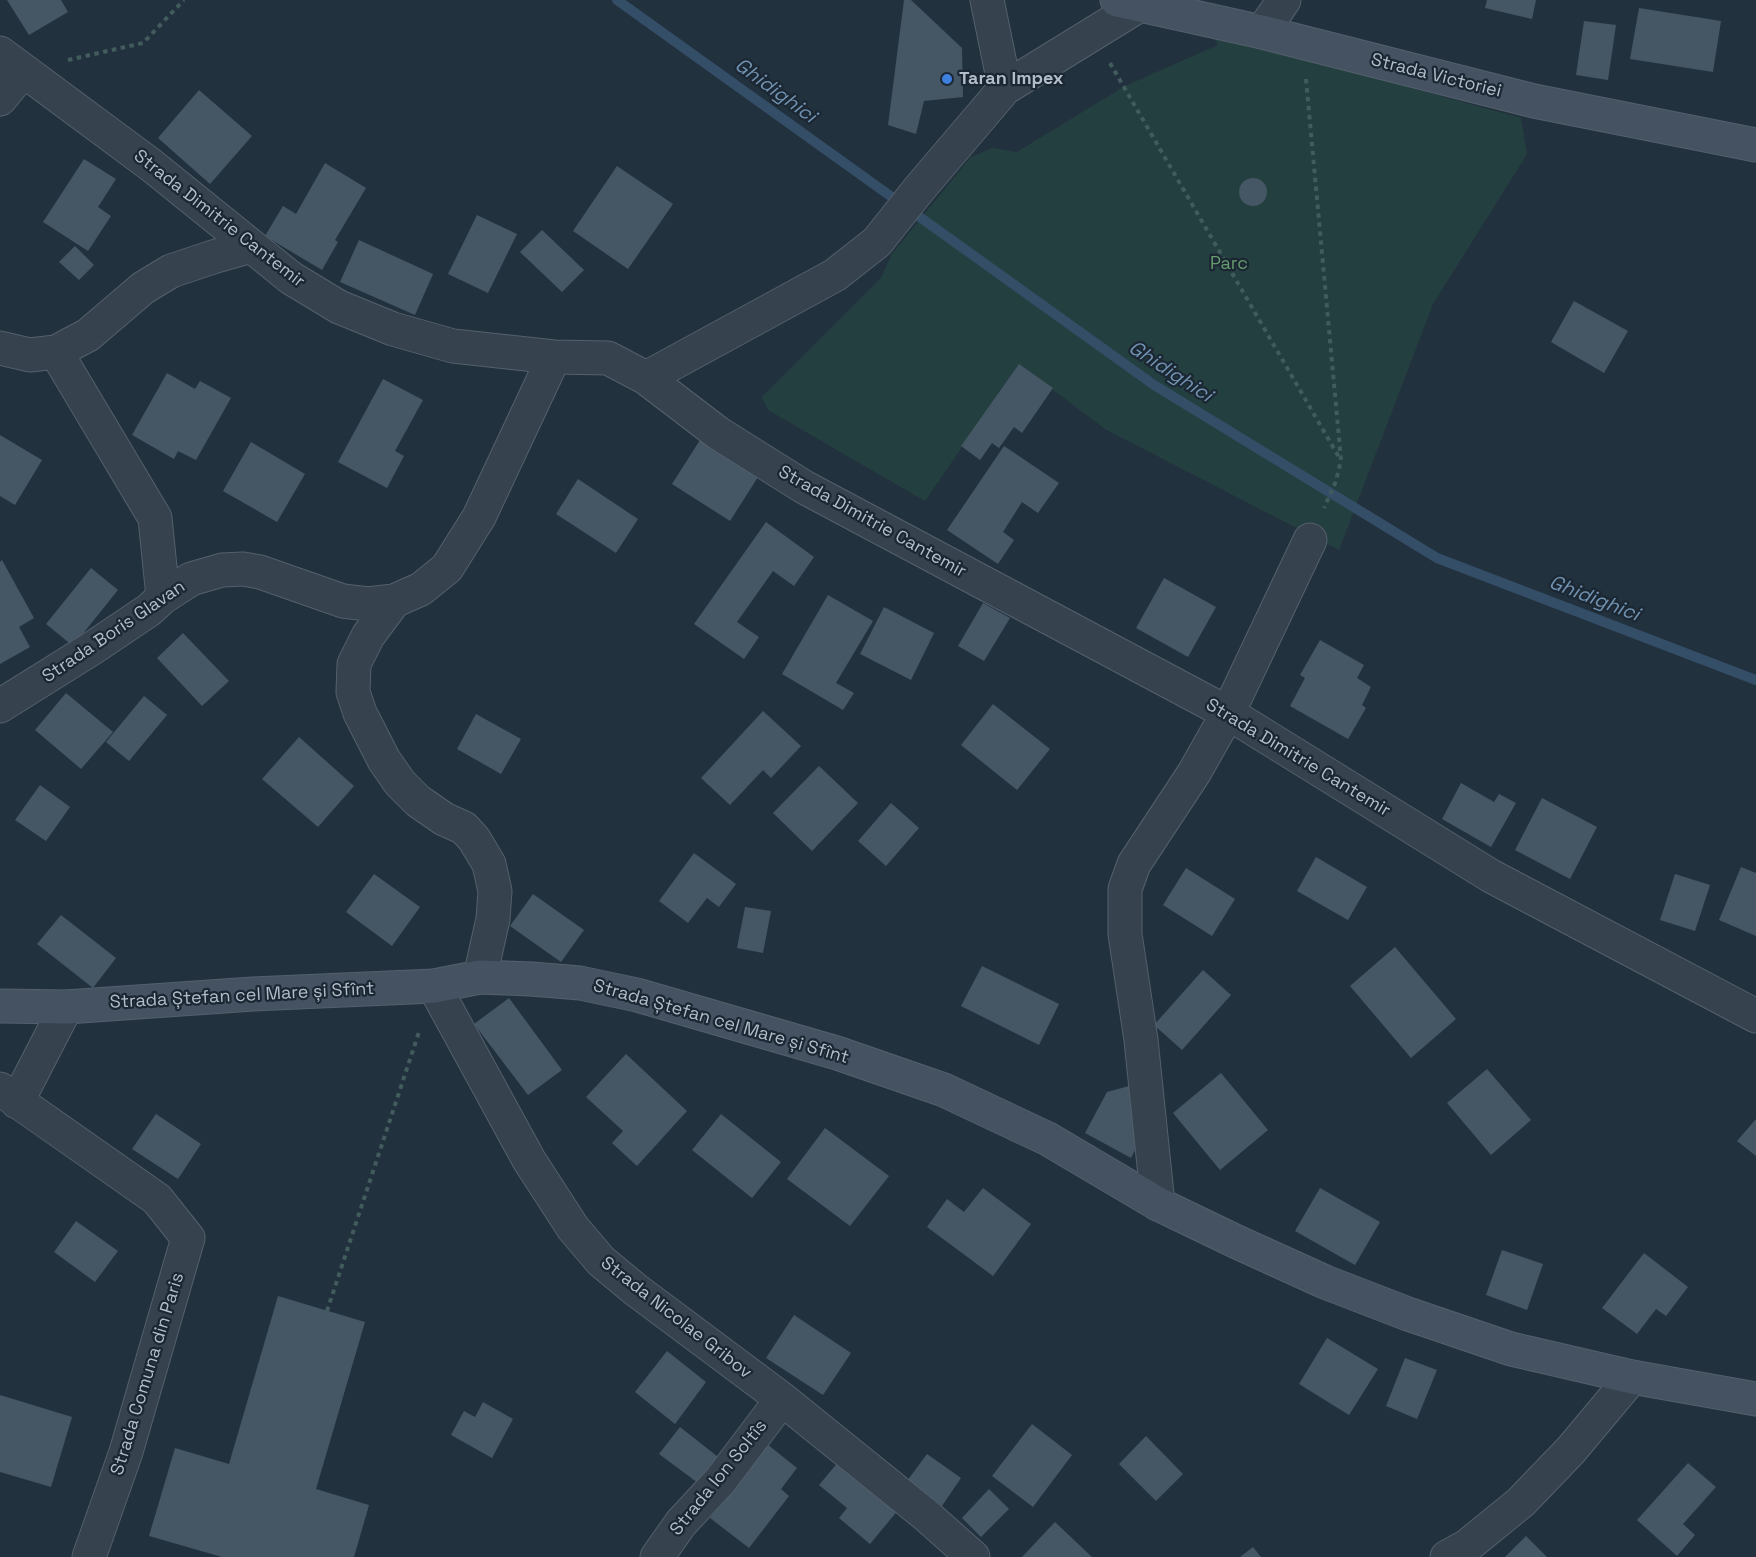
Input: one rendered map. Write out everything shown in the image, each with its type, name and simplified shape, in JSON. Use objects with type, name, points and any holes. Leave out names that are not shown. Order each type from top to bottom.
[{"type":"street","points":[[987,0],[1005,88]]},
{"type":"street","points":[[1262,32],[1284,0]]},
{"type":"street","points":[[646,378],[835,275],[877,242],[1005,88],[1093,34],[1128,3]]},
{"type":"street","name":"Strada Victoriei","points":[[1128,3],[1262,32],[1534,101],[1756,145]]},
{"type":"street","points":[[0,99],[12,62]]},
{"type":"street","name":"Strada Dimitrie Cantemir","points":[[12,62],[151,165],[291,278],[339,307],[393,329],[453,346],[554,357],[608,358],[646,378],[718,433],[804,487],[1228,713],[1491,876],[1756,1016]]},
{"type":"street","points":[[0,348],[30,355],[56,352],[88,335],[143,288],[171,271],[251,246]]},
{"type":"street","points":[[56,352],[155,518],[163,597]]},
{"type":"street","points":[[480,978],[493,919],[495,891],[489,864],[474,839],[464,828],[444,819],[418,801],[400,783],[384,760],[360,713],[353,692],[354,664],[368,636],[394,601],[422,589],[447,568],[479,517],[554,357]]},
{"type":"street","points":[[1158,1204],[1141,1040],[1125,934],[1125,889],[1134,864],[1194,773],[1228,713],[1310,540]]},
{"type":"street","name":"Strada Boris Glavan","points":[[0,706],[149,610],[163,597],[191,579],[222,570],[243,569],[260,572],[343,601],[368,604],[394,601]]},
{"type":"street","name":"Strada Ștefan cel Mare și Sfînt","points":[[0,1006],[66,1007],[253,994],[434,986],[480,978],[580,983],[637,995],[837,1053],[944,1090],[1048,1139],[1158,1204],[1325,1282],[1408,1314],[1511,1349],[1632,1377],[1756,1400]]},
{"type":"street","name":"Strada Nicolae Gribov","points":[[434,986],[529,1160],[573,1228],[601,1262],[782,1399],[927,1516],[973,1557]]},
{"type":"street","points":[[9,1095],[66,1007]]},
{"type":"street","name":"Strada Comuna din Paris","points":[[9,1095],[157,1199],[188,1238],[126,1452],[89,1557]]},
{"type":"street","points":[[1448,1557],[1467,1546],[1521,1502],[1571,1450],[1632,1377]]},
{"type":"street","name":"Strada Ion Soltîs","points":[[657,1557],[681,1523],[720,1481],[782,1399]]},
{"type":"path","points":[[12,62],[143,43],[184,0]]},
{"type":"path","points":[[1093,34],[1341,460]]},
{"type":"path","points":[[1303,43],[1341,460],[1336,481]]},
{"type":"path","points":[[327,1311],[434,986]]},
{"type":"green space","name":"Parc","points":[[1211,33],[1521,118],[1527,154],[1433,304],[1339,550],[1105,429],[1019,364],[925,501],[768,410],[762,397],[881,278],[892,254],[970,158],[992,148],[1017,152],[1125,86],[1218,45]]},
{"type":"building","points":[[7,0],[61,0],[68,12],[29,35]]},
{"type":"building","points":[[904,0],[911,0],[962,48],[963,97],[924,101],[916,134],[888,125]]},
{"type":"building","points":[[1487,0],[1536,0],[1532,19],[1485,8]]},
{"type":"building","points":[[1639,8],[1721,21],[1713,72],[1630,59]]},
{"type":"building","points":[[1584,21],[1616,25],[1608,80],[1576,75]]},
{"type":"building","points":[[199,90],[252,136],[210,184],[158,138]]},
{"type":"building","points":[[84,159],[116,179],[98,207],[111,216],[88,251],[43,222]]},
{"type":"building","points":[[325,163],[366,188],[335,240],[338,242],[322,270],[265,236],[283,206],[296,214]]},
{"type":"building","points":[[617,166],[673,204],[628,269],[573,231]]},
{"type":"building","points":[[1253,178],[1263,182],[1267,192],[1263,202],[1253,206],[1243,202],[1239,192],[1243,182]]},
{"type":"building","points":[[477,215],[517,234],[488,293],[448,274]]},
{"type":"building","points":[[542,230],[584,270],[562,292],[520,252]]},
{"type":"building","points":[[359,240],[433,274],[415,315],[340,282]]},
{"type":"building","points":[[75,246],[94,265],[79,280],[59,262]]},
{"type":"building","points":[[1574,301],[1628,331],[1604,373],[1551,342]]},
{"type":"building","points":[[1019,364],[1053,388],[1022,433],[1014,427],[999,448],[992,443],[980,460],[961,446]]},
{"type":"building","points":[[167,373],[195,389],[200,381],[231,398],[196,460],[178,451],[174,459],[132,435]]},
{"type":"building","points":[[383,379],[423,400],[395,451],[404,456],[387,488],[338,462]]},
{"type":"building","points":[[0,435],[42,460],[15,505],[0,496]]},
{"type":"building","points":[[700,440],[758,477],[730,521],[672,484]]},
{"type":"building","points":[[251,442],[305,474],[277,522],[223,491]]},
{"type":"building","points":[[1004,446],[1059,483],[1038,513],[1022,502],[1003,532],[1014,540],[998,564],[947,530]]},
{"type":"building","points":[[578,479],[638,519],[616,553],[556,514]]},
{"type":"building","points":[[766,522],[814,557],[794,586],[773,571],[737,622],[759,637],[744,659],[694,624]]},
{"type":"building","points":[[2,560],[34,618],[19,627],[30,647],[0,664],[0,562]]},
{"type":"building","points":[[91,568],[118,590],[73,646],[46,624]]},
{"type":"building","points":[[1164,578],[1216,607],[1188,657],[1136,628]]},
{"type":"building","points":[[828,595],[873,621],[836,683],[854,693],[843,710],[782,674]]},
{"type":"building","points":[[983,603],[1010,618],[984,661],[958,646]]},
{"type":"building","points":[[884,607],[934,633],[911,680],[860,654]]},
{"type":"building","points":[[183,633],[229,681],[202,706],[157,658]]},
{"type":"building","points":[[1320,640],[1364,665],[1357,678],[1371,687],[1362,705],[1366,708],[1348,739],[1290,706],[1305,678],[1300,675]]},
{"type":"building","points":[[66,693],[113,732],[81,769],[35,730]]},
{"type":"building","points":[[144,696],[167,715],[129,761],[106,742]]},
{"type":"building","points":[[993,704],[1050,749],[1017,790],[961,745]]},
{"type":"building","points":[[763,711],[801,746],[771,778],[763,770],[730,805],[701,778]]},
{"type":"building","points":[[476,714],[521,739],[501,774],[457,749]]},
{"type":"building","points":[[299,737],[354,786],[318,827],[262,779]]},
{"type":"building","points":[[819,766],[858,803],[812,851],[773,813]]},
{"type":"building","points":[[1461,783],[1494,802],[1499,794],[1516,803],[1491,847],[1442,819]]},
{"type":"building","points":[[40,785],[70,807],[46,841],[15,820]]},
{"type":"building","points":[[1542,798],[1597,827],[1570,879],[1515,850]]},
{"type":"building","points":[[891,803],[919,828],[886,866],[858,841]]},
{"type":"building","points":[[694,853],[736,884],[719,907],[707,898],[688,923],[659,901]]},
{"type":"building","points":[[1316,857],[1367,887],[1348,920],[1297,891]]},
{"type":"building","points":[[1741,867],[1756,873],[1756,936],[1719,920]]},
{"type":"building","points":[[1186,868],[1235,899],[1212,936],[1163,905]]},
{"type":"building","points":[[374,874],[420,907],[392,946],[346,912]]},
{"type":"building","points":[[1675,874],[1710,885],[1695,931],[1660,920]]},
{"type":"building","points":[[533,894],[584,930],[561,962],[510,926]]},
{"type":"building","points":[[745,907],[771,911],[763,953],[737,948]]},
{"type":"building","points":[[61,915],[116,958],[93,988],[37,944]]},
{"type":"building","points":[[1395,947],[1456,1019],[1411,1058],[1350,986]]},
{"type":"building","points":[[982,966],[1059,1004],[1039,1045],[961,1006]]},
{"type":"building","points":[[1203,970],[1231,995],[1182,1050],[1154,1025]]},
{"type":"building","points":[[509,998],[562,1070],[528,1095],[474,1024]]},
{"type":"building","points":[[626,1054],[687,1111],[637,1166],[612,1143],[623,1131],[586,1097]]},
{"type":"building","points":[[1487,1069],[1531,1120],[1491,1155],[1447,1103]]},
{"type":"building","points":[[1221,1073],[1268,1130],[1220,1170],[1173,1113]]},
{"type":"building","points":[[1129,1086],[1140,1105],[1132,1121],[1146,1129],[1131,1158],[1085,1133],[1107,1092]]},
{"type":"building","points":[[156,1114],[201,1144],[178,1179],[132,1149]]},
{"type":"building","points":[[721,1114],[781,1162],[752,1198],[692,1150]]},
{"type":"building","points":[[1756,1119],[1756,1156],[1737,1141]]},
{"type":"building","points":[[825,1128],[889,1176],[850,1226],[787,1179]]},
{"type":"building","points":[[983,1188],[1031,1224],[993,1276],[927,1227],[947,1199],[964,1212]]},
{"type":"building","points":[[1320,1188],[1380,1222],[1355,1265],[1295,1231]]},
{"type":"building","points":[[76,1221],[118,1251],[95,1282],[54,1252]]},
{"type":"building","points":[[1502,1250],[1543,1264],[1527,1310],[1486,1295]]},
{"type":"building","points":[[1644,1253],[1688,1287],[1666,1316],[1656,1309],[1637,1334],[1602,1308]]},
{"type":"building","points":[[278,1296],[365,1322],[316,1489],[369,1505],[354,1557],[222,1557],[149,1536],[175,1448],[229,1464]]},
{"type":"building","points":[[794,1315],[851,1353],[823,1395],[766,1358]]},
{"type":"building","points":[[1327,1338],[1378,1369],[1349,1415],[1299,1384]]},
{"type":"building","points":[[667,1351],[706,1382],[675,1424],[635,1392]]},
{"type":"building","points":[[1405,1358],[1437,1370],[1417,1419],[1386,1406]]},
{"type":"building","points":[[0,1395],[72,1417],[51,1487],[0,1472]]},
{"type":"building","points":[[483,1402],[513,1419],[492,1458],[451,1435],[464,1411],[475,1417]]},
{"type":"building","points":[[1032,1424],[1072,1455],[1033,1507],[992,1476]]},
{"type":"building","points":[[680,1427],[722,1460],[702,1486],[659,1454]]},
{"type":"building","points":[[1146,1436],[1183,1474],[1156,1501],[1119,1464]]},
{"type":"building","points":[[767,1444],[797,1468],[781,1489],[789,1496],[749,1548],[710,1518]]},
{"type":"building","points":[[927,1454],[961,1478],[942,1506],[907,1481]]},
{"type":"building","points":[[840,1460],[899,1509],[870,1544],[839,1518],[847,1508],[819,1485]]},
{"type":"building","points":[[1688,1463],[1716,1487],[1683,1524],[1695,1535],[1677,1556],[1637,1520]]},
{"type":"building","points":[[989,1489],[1009,1509],[981,1537],[962,1518]]},
{"type":"building","points":[[1055,1522],[1092,1557],[1022,1557]]},
{"type":"building","points":[[1526,1536],[1547,1557],[1505,1557]]},
{"type":"building","points":[[1253,1547],[1261,1557],[1240,1557]]},
{"type":"waterway","name":"Ghidighici","points":[[617,0],[1154,385],[1437,558],[1756,680]]},
{"type":"place","name":"Taran Impex","points":[[947,79]]}]
